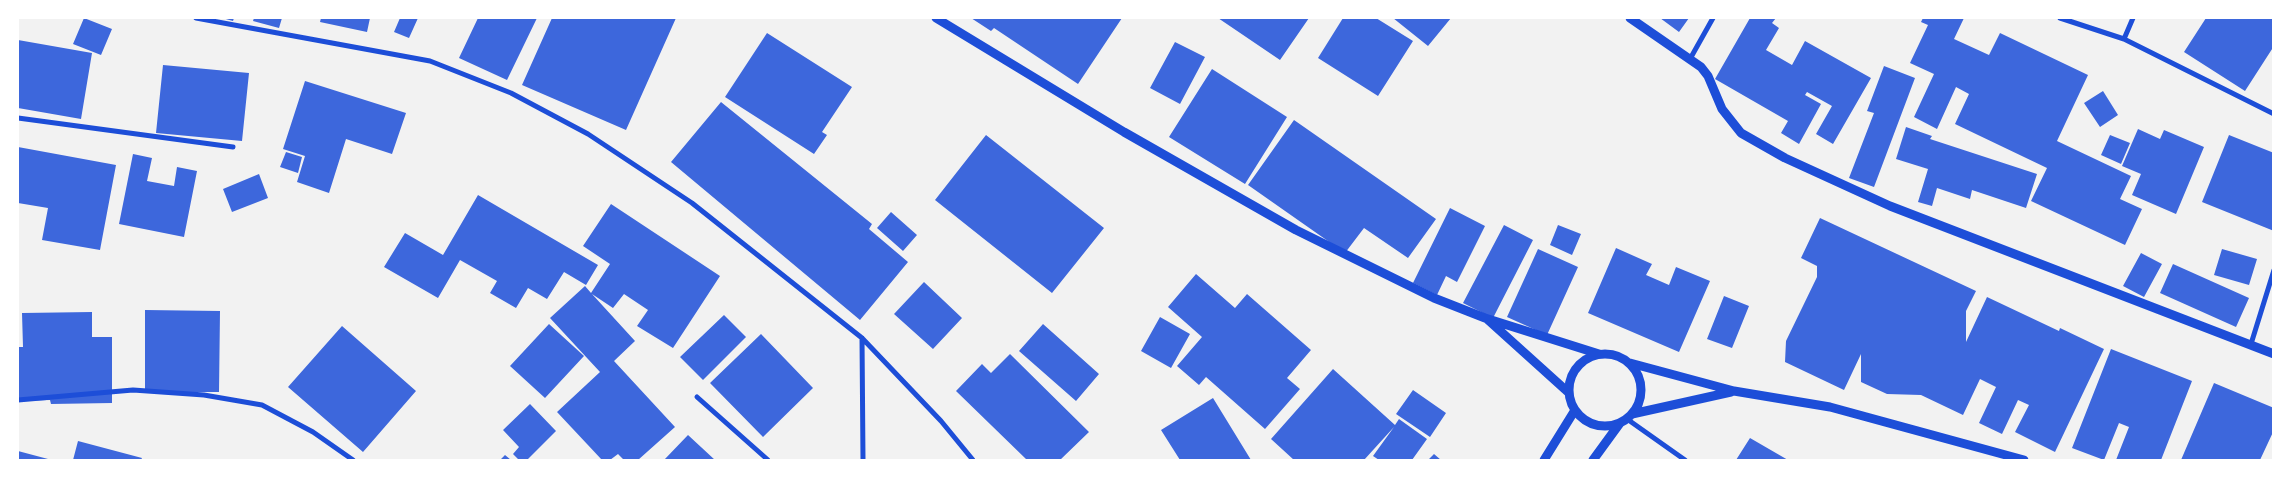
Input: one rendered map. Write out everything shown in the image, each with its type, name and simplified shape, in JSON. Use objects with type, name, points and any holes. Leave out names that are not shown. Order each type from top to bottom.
[{"type":"street","points":[[196,18],[430,61],[511,93],[588,134],[692,203],[862,338],[941,421],[973,460]]},
{"type":"street","points":[[936,18],[1116,127],[1296,230],[1434,298],[1485,318],[1599,354],[1621,357],[1630,363],[1734,391],[1830,407],[2024,460]]},
{"type":"street","points":[[1630,18],[1701,67],[1708,76],[1722,109],[1741,133],[1785,158],[1890,206],[2274,354]]},
{"type":"street","points":[[1690,59],[1713,18]]},
{"type":"street","points":[[2060,18],[2124,39],[2274,114]]},
{"type":"street","points":[[2124,39],[2133,18]]},
{"type":"street","points":[[18,118],[233,147]]},
{"type":"street","points":[[2251,344],[2274,270]]},
{"type":"street","points":[[1485,318],[1569,393],[1575,410],[1584,419],[1595,424],[1608,426],[1626,418],[1734,391]]},
{"type":"street","points":[[862,338],[863,460]]},
{"type":"street","points":[[1569,393],[1574,372],[1580,364],[1599,354]]},
{"type":"street","points":[[1593,460],[1638,404],[1641,382],[1630,363]]},
{"type":"street","points":[[18,400],[133,390],[204,395],[262,405],[313,432],[353,460]]},
{"type":"street","points":[[697,396],[768,460]]},
{"type":"street","points":[[1544,460],[1575,410]]},
{"type":"street","points":[[1626,418],[1685,460]]},
{"type":"building","points":[[84,18],[112,29],[101,55],[73,44]]},
{"type":"building","points":[[222,18],[234,18],[233,21]]},
{"type":"building","points":[[254,18],[282,18],[279,28],[253,21]]},
{"type":"building","points":[[321,18],[370,18],[367,32],[320,22]]},
{"type":"building","points":[[400,18],[418,18],[409,38],[394,32]]},
{"type":"building","points":[[478,18],[537,18],[507,80],[459,58]]},
{"type":"building","points":[[552,18],[676,18],[626,130],[522,85]]},
{"type":"building","points":[[971,18],[1122,18],[1078,84],[994,28],[991,31]]},
{"type":"building","points":[[1218,18],[1309,18],[1280,60]]},
{"type":"building","points":[[1343,18],[1376,18],[1413,41],[1378,96],[1318,58]]},
{"type":"building","points":[[1393,18],[1451,18],[1428,46]]},
{"type":"building","points":[[1660,18],[1689,18],[1679,32]]},
{"type":"building","points":[[1750,18],[1776,18],[1772,23],[1779,28],[1766,50],[1792,65],[1805,41],[1871,78],[1833,144],[1816,134],[1832,106],[1807,92],[1805,95],[1821,104],[1799,144],[1781,133],[1788,121],[1715,79]]},
{"type":"building","points":[[1923,18],[1964,18],[1954,39],[1989,55],[2000,33],[2088,75],[2057,141],[2131,176],[2120,199],[2142,209],[2125,245],[2031,201],[2047,168],[1955,124],[1969,94],[1956,87],[1937,129],[1914,117],[1934,74],[1910,63],[1928,25],[1921,22]]},
{"type":"building","points":[[2206,18],[2274,18],[2274,46],[2245,91],[2184,52]]},
{"type":"building","points":[[767,33],[852,87],[822,132],[827,135],[814,154],[725,97]]},
{"type":"building","points":[[18,40],[92,53],[81,119],[18,108]]},
{"type":"building","points":[[1175,42],[1205,57],[1180,104],[1150,88]]},
{"type":"building","points":[[163,65],[249,73],[242,141],[156,133]]},
{"type":"building","points":[[1884,66],[1915,78],[1874,187],[1849,178],[1874,113],[1867,111]]},
{"type":"building","points":[[1212,69],[1287,117],[1245,184],[1169,137]]},
{"type":"building","points":[[305,81],[406,113],[392,154],[346,139],[329,193],[297,182],[305,156],[283,149]]},
{"type":"building","points":[[2103,91],[2118,115],[2100,127],[2084,103]]},
{"type":"building","points":[[721,102],[872,224],[869,229],[908,262],[860,320],[671,162]]},
{"type":"building","points":[[1294,120],[1436,219],[1408,258],[1364,228],[1345,253],[1248,185]]},
{"type":"building","points":[[1906,127],[1932,136],[1930,139],[2037,174],[2026,208],[1972,190],[1970,199],[1937,188],[1932,206],[1918,202],[1928,169],[1896,159]]},
{"type":"building","points":[[2138,129],[2160,139],[2164,130],[2204,147],[2176,214],[2132,195],[2141,174],[2122,166]]},
{"type":"building","points":[[986,135],[1104,228],[1052,293],[935,200]]},
{"type":"building","points":[[2110,135],[2130,143],[2121,164],[2101,155]]},
{"type":"building","points":[[2229,135],[2274,153],[2274,231],[2202,202]]},
{"type":"building","points":[[18,147],[116,165],[100,250],[42,240],[48,208],[18,203]]},
{"type":"building","points":[[286,152],[302,157],[298,173],[280,167]]},
{"type":"building","points":[[133,154],[152,158],[147,181],[174,186],[177,167],[197,171],[184,237],[119,224]]},
{"type":"building","points":[[259,174],[268,198],[232,212],[223,189]]},
{"type":"building","points":[[478,195],[598,265],[586,285],[564,272],[547,299],[528,288],[516,308],[490,293],[497,281],[460,260],[438,298],[384,267],[405,233],[443,255]]},
{"type":"building","points":[[611,204],[720,276],[673,348],[637,326],[648,310],[624,294],[613,308],[592,294],[635,341],[614,361],[675,427],[638,460],[624,460],[618,454],[610,460],[602,460],[557,412],[600,372],[550,318],[585,286],[591,293],[610,264],[583,246]]},
{"type":"building","points":[[1450,208],[1485,226],[1457,282],[1446,276],[1437,295],[1413,283]]},
{"type":"building","points":[[891,212],[917,235],[903,251],[877,228]]},
{"type":"building","points":[[1820,218],[1976,291],[1966,311],[1966,342],[1987,297],[2059,331],[2060,328],[2104,349],[2055,452],[2015,432],[2029,405],[2018,400],[2002,434],[1979,423],[1996,387],[1980,379],[1963,415],[1921,395],[1887,394],[1861,382],[1861,354],[1844,390],[1785,362],[1786,341],[1817,277],[1817,266],[1801,258]]},
{"type":"building","points":[[1504,225],[1533,240],[1493,318],[1463,303]]},
{"type":"building","points":[[1558,225],[1581,234],[1572,255],[1550,245]]},
{"type":"building","points":[[1616,248],[1652,264],[1646,275],[1669,285],[1676,267],[1710,281],[1679,352],[1588,313]]},
{"type":"building","points":[[1538,249],[1578,267],[1547,335],[1507,317]]},
{"type":"building","points":[[2222,249],[2257,259],[2249,285],[2214,275]]},
{"type":"building","points":[[2141,253],[2162,264],[2144,297],[2123,286]]},
{"type":"building","points":[[2173,264],[2249,298],[2236,327],[2160,293]]},
{"type":"building","points":[[1196,274],[1235,308],[1247,294],[1311,350],[1287,378],[1300,389],[1265,429],[1206,377],[1199,385],[1177,366],[1202,337],[1168,307]]},
{"type":"building","points":[[924,282],[962,318],[933,349],[894,314]]},
{"type":"building","points":[[1724,296],[1749,306],[1732,348],[1707,339]]},
{"type":"building","points":[[145,310],[220,311],[219,392],[145,392]]},
{"type":"building","points":[[92,312],[92,337],[112,337],[112,403],[51,404],[50,400],[18,401],[18,347],[23,347],[22,313]]},
{"type":"building","points":[[724,315],[746,337],[703,380],[680,357]]},
{"type":"building","points":[[1160,317],[1190,334],[1171,368],[1141,351]]},
{"type":"building","points":[[549,324],[584,356],[545,398],[510,366]]},
{"type":"building","points":[[1043,324],[1099,374],[1076,401],[1019,351]]},
{"type":"building","points":[[342,326],[416,391],[363,452],[288,387]]},
{"type":"building","points":[[761,334],[813,388],[763,437],[710,383]]},
{"type":"building","points":[[2111,349],[2192,381],[2161,460],[2116,460],[2129,427],[2119,423],[2104,460],[2072,448]]},
{"type":"building","points":[[1010,354],[1089,432],[1060,460],[1027,460],[956,391],[982,364],[991,373]]},
{"type":"building","points":[[1333,369],[1395,425],[1399,419],[1427,439],[1412,460],[1379,460],[1373,456],[1394,427],[1364,460],[1294,460],[1271,439]]},
{"type":"building","points":[[2214,383],[2274,408],[2274,430],[2260,460],[2181,460]]},
{"type":"building","points":[[1413,390],[1446,413],[1430,437],[1396,414]]},
{"type":"building","points":[[1213,398],[1251,460],[1180,460],[1161,430]]},
{"type":"building","points":[[530,404],[556,431],[527,460],[519,460],[513,454],[519,447],[503,430]]},
{"type":"building","points":[[688,435],[715,460],[664,460]]},
{"type":"building","points":[[1750,438],[1788,460],[1736,460]]},
{"type":"building","points":[[78,441],[142,458],[141,460],[73,460]]},
{"type":"building","points":[[18,451],[48,459],[18,460]]},
{"type":"building","points":[[1434,454],[1441,460],[1428,460]]},
{"type":"building","points":[[505,455],[511,460],[500,460]]}]
